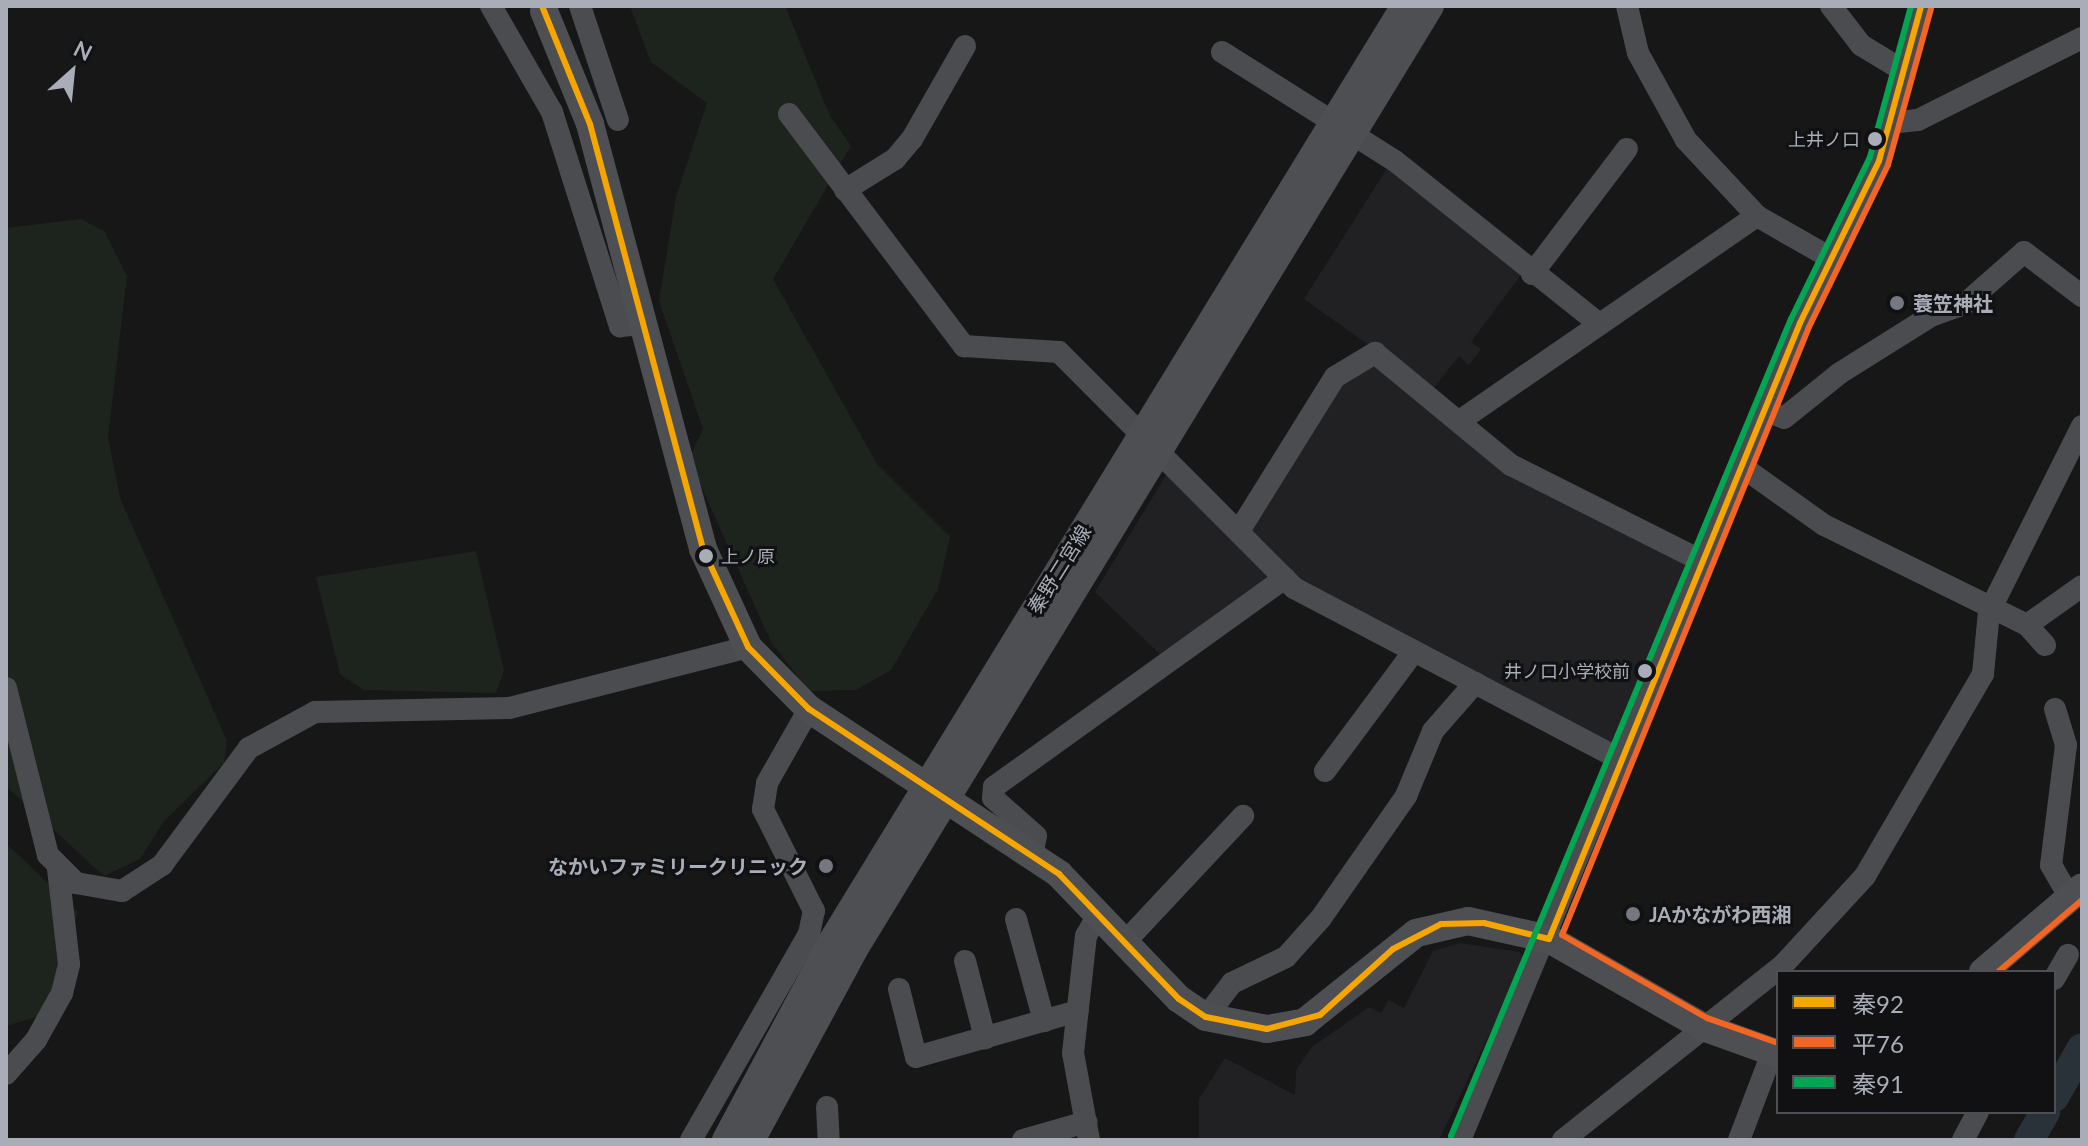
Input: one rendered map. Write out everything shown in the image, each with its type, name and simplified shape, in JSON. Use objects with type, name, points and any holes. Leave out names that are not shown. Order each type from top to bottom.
[{"type":"main road","name":"秦野二宮線","points":[[1342,129],[1405,6]]},
{"type":"main road","name":"秦野二宮線","points":[[726,1140],[1342,129],[1430,6]]},
{"type":"main road","points":[[544,11],[590,124],[703,549],[748,647],[809,709],[1032,856],[1099,913],[1125,942],[1206,1017],[1267,1029],[1305,1022],[1334,1005],[1393,949],[1441,924],[1484,923],[1549,939],[1703,1027],[1775,1053]]},
{"type":"main road","name":"秦野二宮線","points":[[751,1140],[936,794]]},
{"type":"main road","points":[[1985,970],[2075,891]]},
{"type":"street","points":[[580,6],[618,120]]},
{"type":"street","points":[[1627,6],[1638,53],[1686,140],[1757,216],[1829,257]]},
{"type":"street","points":[[1831,6],[1861,45],[1899,68]]},
{"type":"street","points":[[1460,1140],[1549,939],[1829,257],[1879,161],[1899,68],[1921,6]]},
{"type":"street","points":[[493,7],[552,112],[620,326],[643,324]]},
{"type":"street","points":[[1889,123],[1918,120],[2082,38]]},
{"type":"street","points":[[845,190],[895,159],[965,46]]},
{"type":"street","points":[[1222,52],[1395,161],[1532,274],[1597,322]]},
{"type":"street","points":[[789,114],[964,346],[1059,352],[1152,439],[1285,578],[1414,651],[1622,760]]},
{"type":"street","points":[[1532,274],[1627,149]]},
{"type":"street","points":[[1461,420],[1597,322],[1757,216]]},
{"type":"street","points":[[1766,411],[1784,418],[1866,356],[1966,303],[2024,252],[2082,296]]},
{"type":"street","points":[[1239,531],[1335,377],[1375,353],[1461,420],[1511,465],[1704,562]]},
{"type":"street","points":[[1777,970],[1865,876],[1983,674],[1989,612],[2082,426]]},
{"type":"street","points":[[1744,468],[1824,525],[1989,612],[2027,625],[2045,645]]},
{"type":"street","points":[[1032,856],[1036,836],[993,798],[994,787],[1285,578]]},
{"type":"street","points":[[2027,625],[2082,586]]},
{"type":"street","points":[[6,688],[48,855],[58,869],[97,891],[146,881],[249,748],[315,712],[509,708],[748,647]]},
{"type":"street","points":[[1325,771],[1414,651]]},
{"type":"street","points":[[1206,1017],[1232,983],[1286,957],[1321,918],[1406,796],[1433,731],[1475,683]]},
{"type":"street","points":[[691,1140],[809,934],[814,911],[763,809],[767,783],[809,709]]},
{"type":"street","points":[[2055,709],[2066,745],[2051,865],[2075,891]]},
{"type":"street","points":[[1125,942],[1243,816]]},
{"type":"street","points":[[6,1074],[62,993],[68,938],[58,869]]},
{"type":"street","points":[[1023,1140],[1088,1131],[1073,1053],[1086,936],[1099,913]]},
{"type":"street","points":[[1016,919],[1044,1021]]},
{"type":"street","points":[[2056,976],[2068,955]]},
{"type":"street","points":[[965,961],[985,1038]]},
{"type":"street","points":[[1565,1139],[1776,970]]},
{"type":"street","points":[[899,989],[916,1057],[1078,1011]]},
{"type":"street","points":[[1739,1140],[1775,1053]]},
{"type":"street","points":[[827,1107],[829,1140]]},
{"type":"street","points":[[1963,1140],[1977,1114]]},
{"type":"shaded area","points":[[630,6],[785,6],[830,116],[851,146],[773,279],[877,464],[950,537],[938,589],[891,670],[856,690],[809,691],[771,642],[689,459],[703,429],[659,301],[676,197],[707,103],[651,62]]},
{"type":"shaded area","points":[[1388,167],[1523,272],[1471,342],[1481,349],[1469,365],[1459,356],[1432,390],[1304,299]]},
{"type":"shaded area","points":[[81,219],[105,232],[127,276],[108,437],[120,498],[227,741],[224,763],[164,821],[140,859],[104,876],[6,786],[6,228]]},
{"type":"shaded area","points":[[1376,361],[1512,473],[1685,564],[1616,748],[1302,586],[1248,532],[1339,383]]},
{"type":"shaded area","points":[[1169,470],[1274,576],[1163,657],[1095,592]]},
{"type":"shaded area","points":[[476,551],[504,671],[496,693],[364,690],[340,674],[316,577]]},
{"type":"shaded area","points":[[6,843],[77,912],[63,1009],[6,1026]]},
{"type":"shaded area","points":[[1460,943],[1520,952],[1524,961],[1439,1140],[1199,1140],[1199,1099],[1225,1058],[1295,1095],[1296,1070],[1312,1047],[1369,1007],[1381,1013],[1389,1000],[1404,1008],[1433,951]]},
{"type":"waterway","points":[[2056,1094],[2082,1048]]},
{"type":"waterway","points":[[2029,1140],[2044,1114]]},
{"type":"transit line","name":"秦92","points":[[542,6],[590,124],[703,549],[748,647],[809,709],[1059,874],[1179,999],[1206,1017],[1267,1029],[1320,1015],[1393,949],[1441,924],[1484,923],[1549,939],[1800,323],[1879,161],[1921,6]]},
{"type":"transit line","name":"秦91","points":[[1451,1136],[1791,319],[1870,157],[1911,6]]},
{"type":"transit line","name":"平76","points":[[1776,1042],[1707,1018],[1562,935],[1809,327],[1888,165],[1931,9]]},
{"type":"transit line","name":"平76","points":[[2000,970],[2082,900]]},
{"type":"place","name":"上井ノ口","points":[[1875,139]]},
{"type":"place","name":"蓑笠神社","points":[[1897,303]]},
{"type":"place","name":"上ノ原","points":[[706,556]]},
{"type":"place","name":"井ノ口小学校前","points":[[1645,671]]},
{"type":"place","name":"なかいファミリークリニック","points":[[826,866]]},
{"type":"place","name":"JAかながわ西湘","points":[[1633,914]]}]
